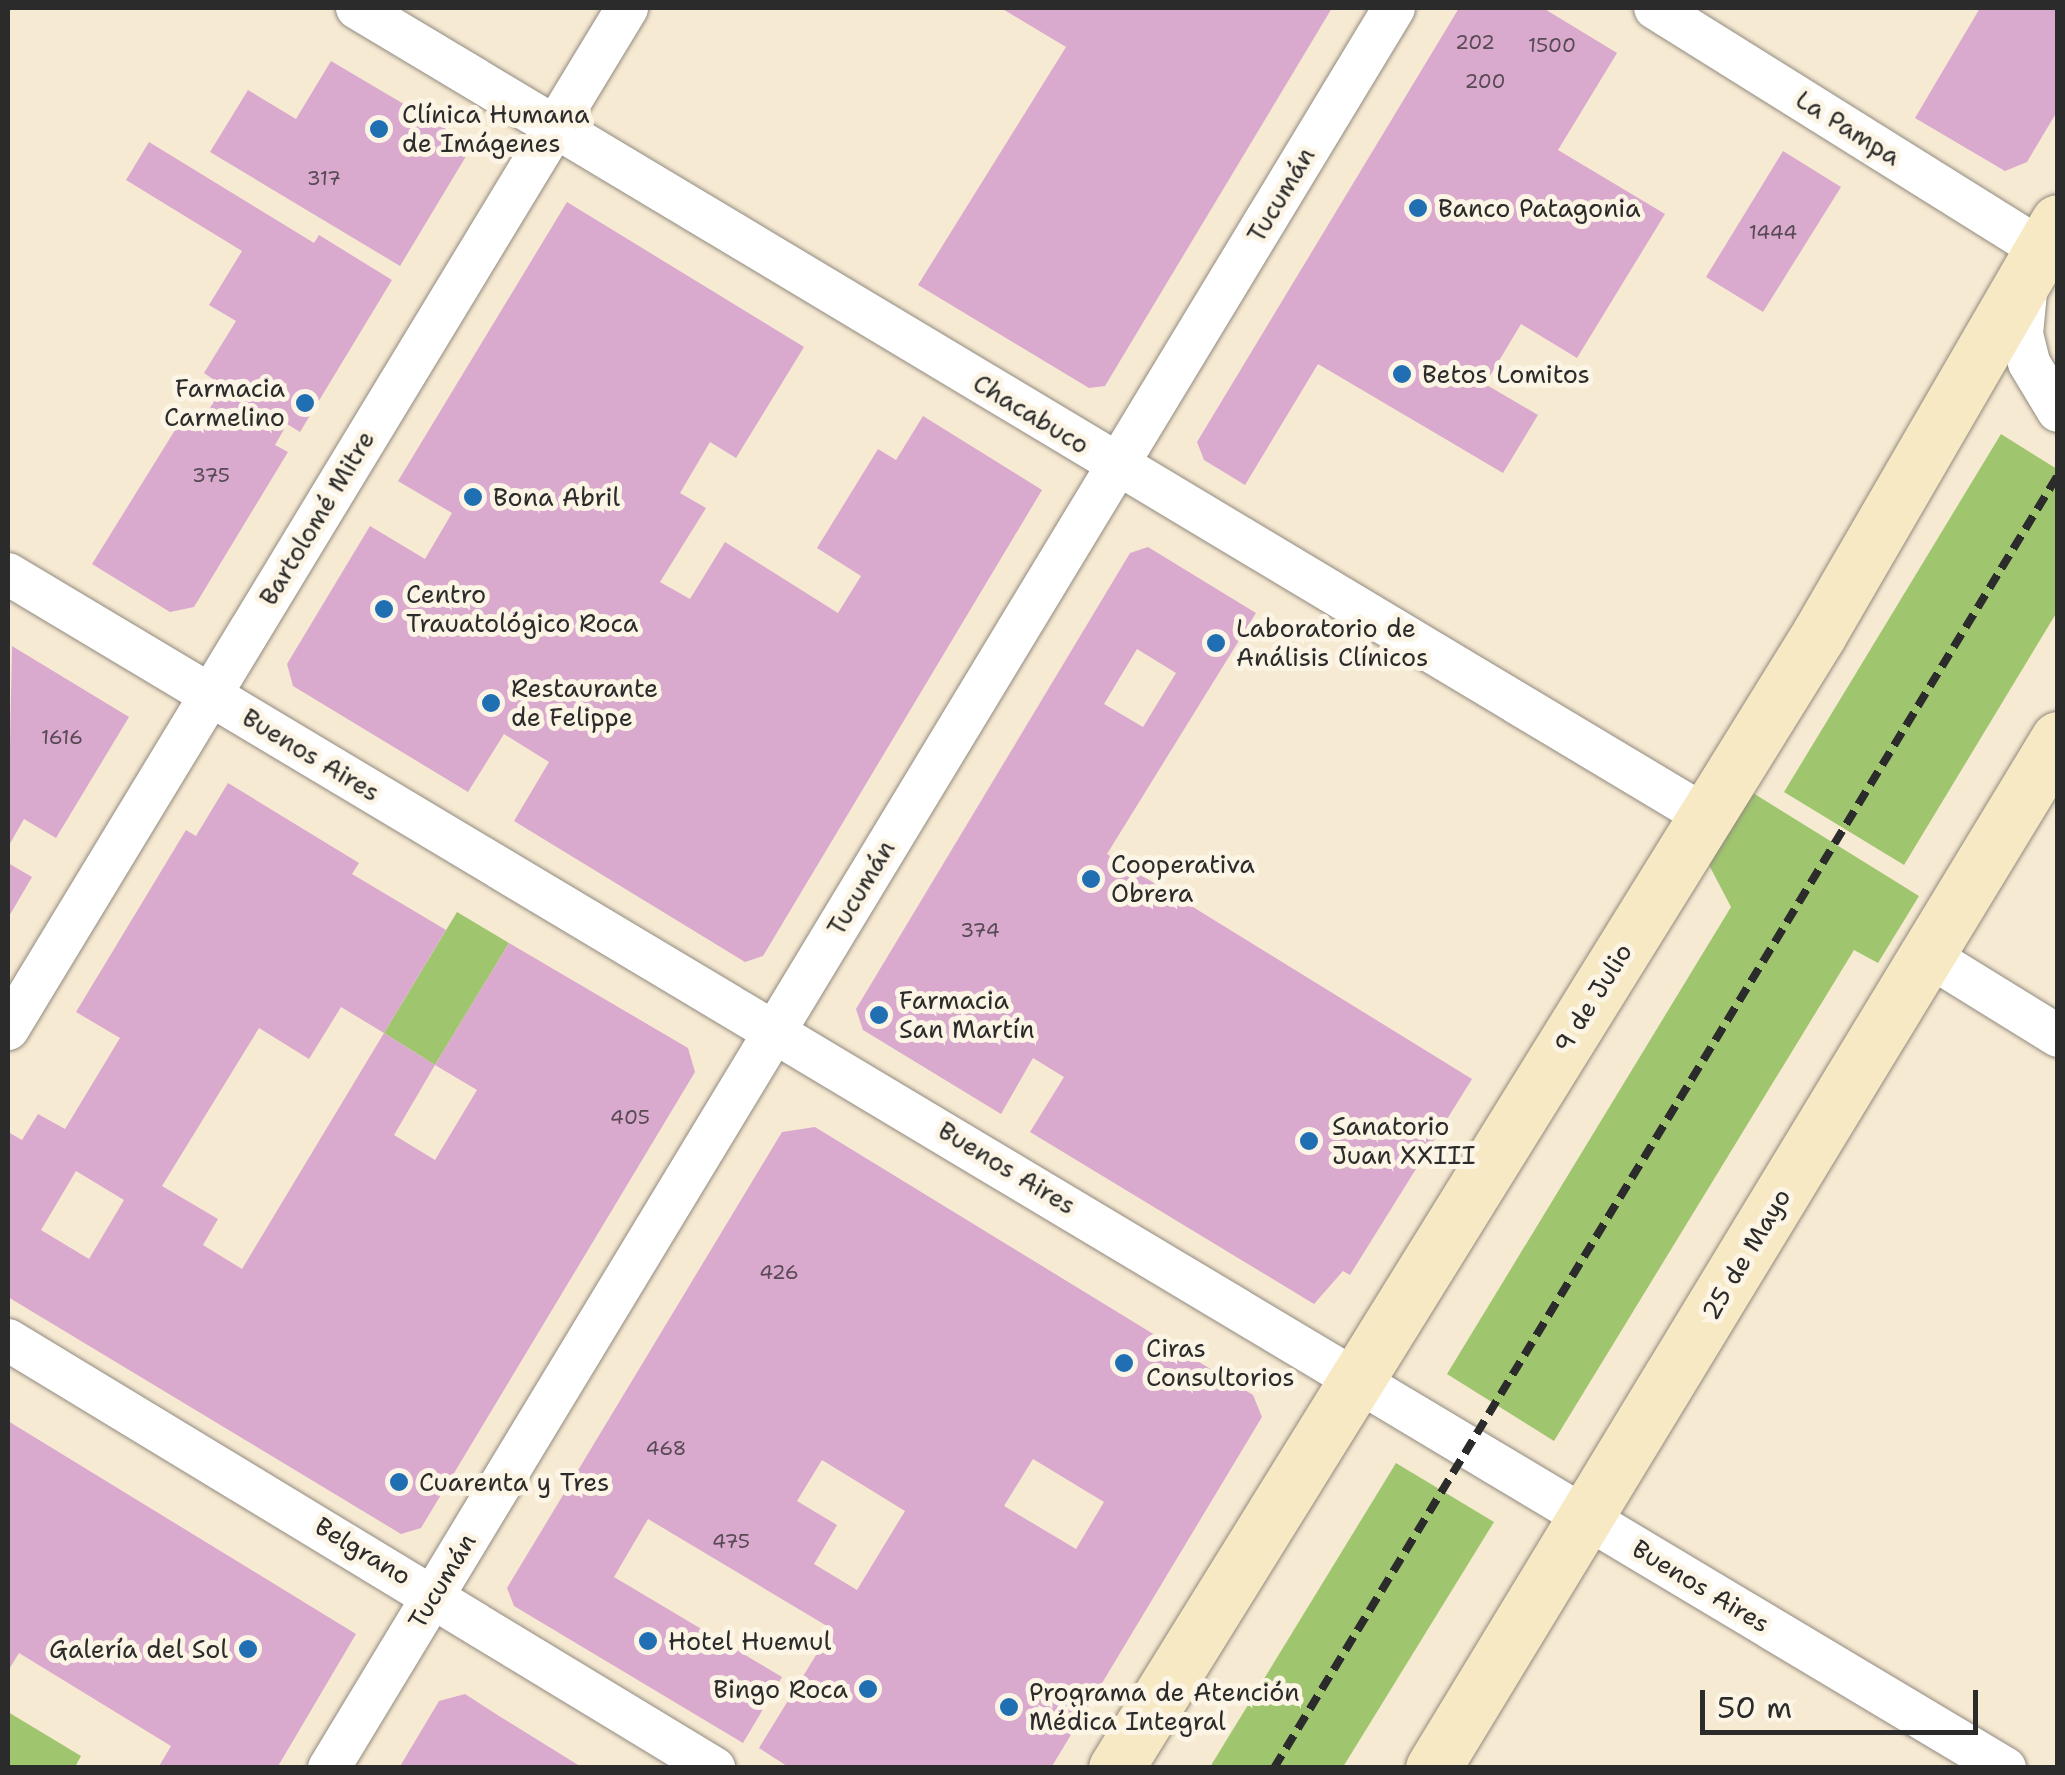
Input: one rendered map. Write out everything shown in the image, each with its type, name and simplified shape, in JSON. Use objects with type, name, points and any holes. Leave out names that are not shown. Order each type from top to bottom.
[{"type":"main road","name":"9 de Julio","points":[[1116,1768],[1355,1376],[1707,817],[2052,233]]},
{"type":"main road","name":"25 de Mayo","points":[[1433,1768],[2058,739]]},
{"type":"street","name":"Chacabuco","points":[[356,8],[1707,817]]},
{"type":"street","name":"Bartolomé Mitre","points":[[8,1028],[627,8]]},
{"type":"street","name":"Tucumán","points":[[329,1768],[1394,8]]},
{"type":"street","name":"La Pampa","points":[[1656,8],[2052,233]]},
{"type":"street","points":[[2052,233],[2028,276],[2022,334],[2029,364],[2058,411]]},
{"type":"street","name":"Buenos Aires","points":[[8,574],[2005,1768]]},
{"type":"street","points":[[1927,956],[2058,1036]]},
{"type":"street","name":"Belgrano","points":[[8,1340],[434,1594],[714,1768]]},
{"type":"green space","points":[[2001,434],[2057,469],[2057,612],[1904,865],[1784,792]]},
{"type":"green space","points":[[1753,793],[1919,896],[1878,963],[1854,950],[1554,1441],[1447,1374],[1731,907],[1709,865]]},
{"type":"green space","points":[[457,912],[509,943],[435,1065],[384,1033]]},
{"type":"green space","points":[[1396,1463],[1494,1522],[1343,1767],[1210,1767]]},
{"type":"green space","points":[[8,1712],[81,1756],[75,1767],[8,1767]]},
{"type":"building","points":[[1001,8],[1332,8],[1105,386],[1089,388],[918,285],[1066,47]]},
{"type":"building","points":[[1459,8],[1543,8],[1617,53],[1558,150],[1665,214],[1577,358],[1521,324],[1485,384],[1538,415],[1503,473],[1318,364],[1245,485],[1204,460],[1197,442]]},
{"type":"building","points":[[1980,8],[2058,8],[2058,110],[2027,162],[2005,171],[1915,118]]},
{"type":"building","points":[[331,61],[463,139],[458,147],[468,153],[400,266],[210,152],[248,90],[296,119]]},
{"type":"building","points":[[149,142],[314,243],[319,235],[392,280],[300,432],[287,424],[275,445],[288,452],[194,607],[170,612],[92,564],[180,422],[196,432],[223,386],[204,373],[236,321],[209,305],[242,251],[126,180]]},
{"type":"building","points":[[1783,151],[1841,187],[1763,312],[1706,277]]},
{"type":"building","points":[[567,202],[804,347],[736,458],[710,442],[680,493],[706,508],[660,582],[690,599],[725,542],[838,613],[861,576],[817,548],[878,449],[896,460],[923,416],[1042,490],[763,956],[745,962],[514,821],[549,762],[504,734],[468,792],[293,686],[287,664],[370,526],[425,559],[452,513],[398,481]]},
{"type":"building","points":[[1148,547],[1256,613],[1107,854],[1472,1079],[1350,1275],[1343,1271],[1314,1304],[1030,1132],[1064,1077],[1033,1058],[1001,1114],[863,1030],[856,1009],[1130,553]],"holes":[[[1137,649],[1176,673],[1143,727],[1104,704]]]},
{"type":"building","points":[[12,646],[129,717],[56,838],[24,819],[8,847]]},
{"type":"building","points":[[228,783],[359,863],[352,874],[446,930],[384,1033],[435,1065],[509,943],[688,1048],[695,1072],[421,1528],[401,1534],[8,1297],[8,1132],[22,1140],[38,1114],[65,1129],[120,1038],[76,1012],[186,830],[196,836]],"holes":[[[341,1007],[384,1033],[242,1269],[203,1245],[218,1219],[162,1186],[259,1028],[309,1059]],[[435,1065],[477,1090],[435,1160],[394,1135]],[[76,1171],[124,1200],[89,1259],[41,1230]]]},
{"type":"building","points":[[8,863],[32,877],[8,918]]},
{"type":"building","points":[[815,1127],[1253,1395],[1262,1417],[1051,1768],[790,1768],[759,1748],[832,1629],[648,1519],[614,1577],[782,1677],[743,1743],[514,1606],[507,1588],[782,1132]],"holes":[[[1033,1459],[1104,1502],[1076,1549],[1004,1506]],[[822,1460],[905,1511],[857,1590],[814,1564],[837,1525],[797,1501]]]},
{"type":"building","points":[[8,1421],[356,1634],[277,1768],[158,1768],[171,1746],[19,1653],[8,1671]]},
{"type":"building","points":[[465,1694],[583,1768],[399,1768],[439,1701]]},
{"type":"railway","points":[[1274,1768],[2058,475]]},
{"type":"place","name":"Clínica Humana de Imágenes","points":[[379,129]]},
{"type":"place","name":"Banco Patagonia","points":[[1418,208]]},
{"type":"place","name":"Betos Lomitos","points":[[1402,374]]},
{"type":"place","name":"Farmacia Carmelino","points":[[305,403]]},
{"type":"place","name":"Bona Abril","points":[[473,497]]},
{"type":"place","name":"Centro Trauatológico Roca","points":[[384,609]]},
{"type":"place","name":"Laboratorio de Análisis Clínicos","points":[[1216,643]]},
{"type":"place","name":"Restaurante de Felippe","points":[[491,703]]},
{"type":"place","name":"Cooperativa Obrera","points":[[1091,879]]},
{"type":"place","name":"Farmacia San Martín","points":[[879,1015]]},
{"type":"place","name":"Sanatorio Juan XXIII","points":[[1309,1141]]},
{"type":"place","name":"Ciras Consultorios","points":[[1124,1363]]},
{"type":"place","name":"Cuarenta y Tres","points":[[399,1482]]},
{"type":"place","name":"Hotel Huemul","points":[[648,1641]]},
{"type":"place","name":"Galería del Sol","points":[[248,1649]]},
{"type":"place","name":"Bingo Roca","points":[[868,1689]]},
{"type":"place","name":"Programa de Atención Médica Integral","points":[[1009,1707]]}]
